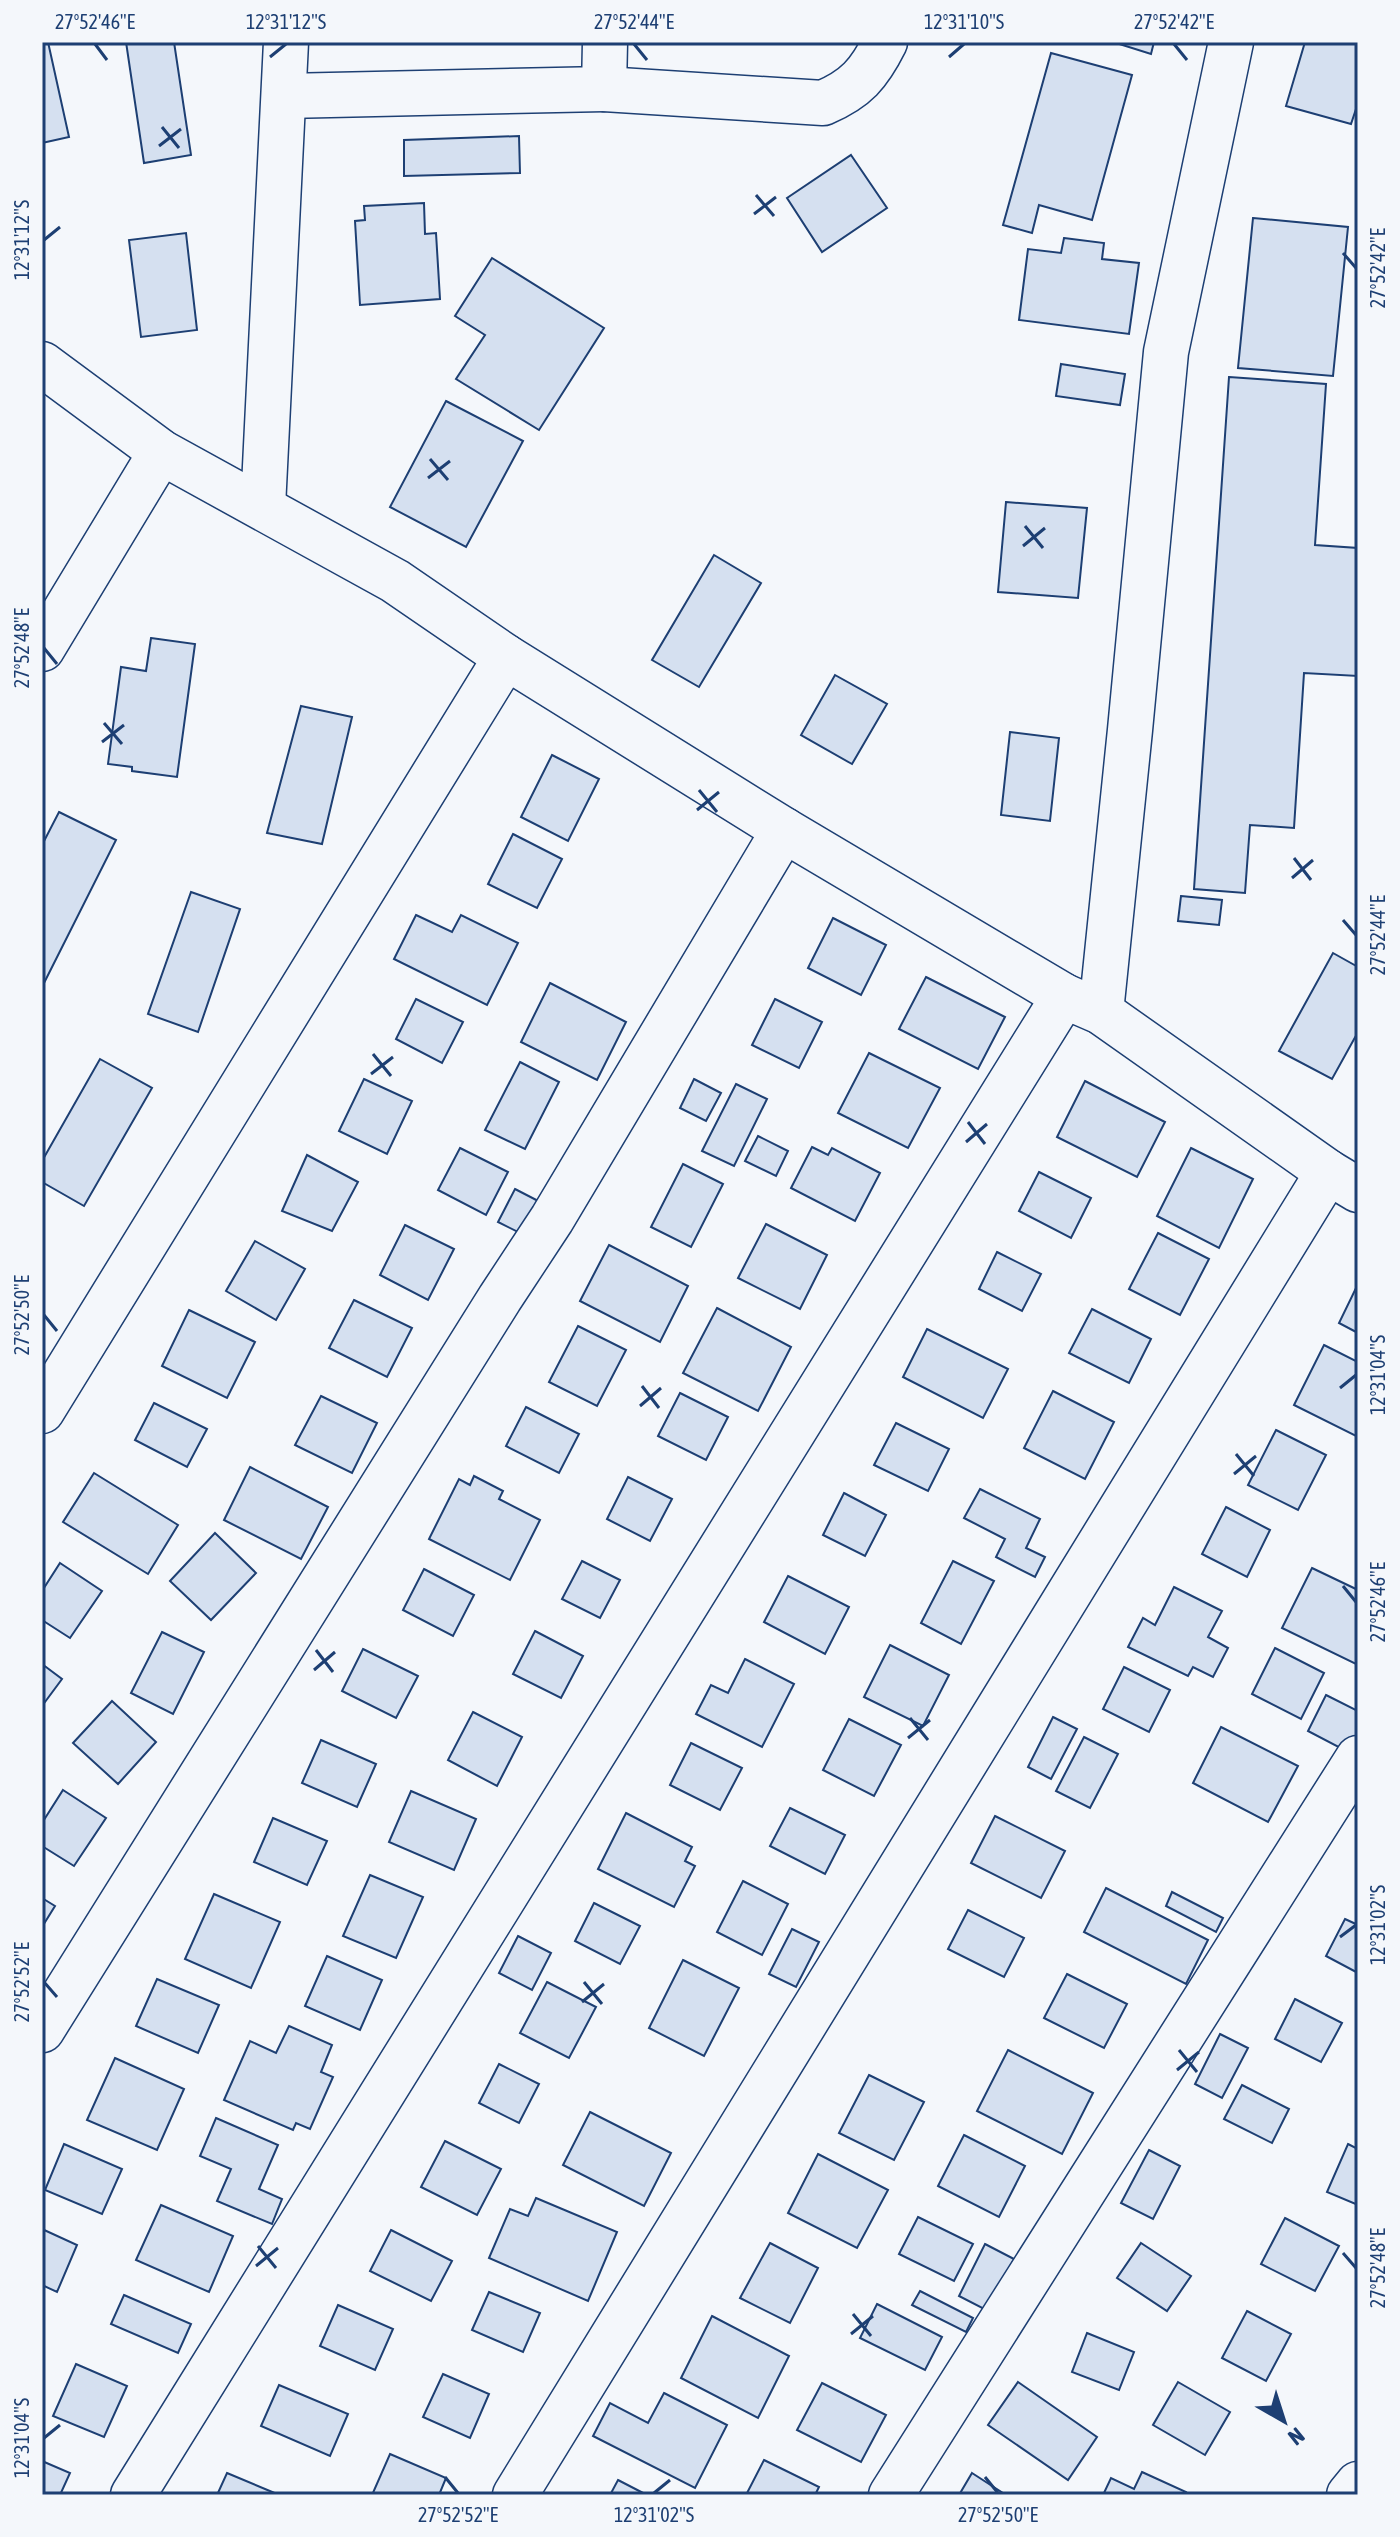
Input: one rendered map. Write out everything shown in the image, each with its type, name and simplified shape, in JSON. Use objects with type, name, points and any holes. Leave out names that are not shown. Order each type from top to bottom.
[{"type":"street","points":[[263,507],[286,42]]},
{"type":"street","points":[[604,89],[605,42]]},
{"type":"street","points":[[285,96],[604,89],[823,103],[845,93],[871,70],[885,42]]},
{"type":"street","points":[[133,2495],[1082,1004],[1166,352],[1231,42]]},
{"type":"street","points":[[42,364],[161,452],[395,581],[506,657],[784,830],[1082,1004],[1343,1181],[515,2495]]},
{"type":"street","points":[[42,649],[161,452]]},
{"type":"street","points":[[42,1411],[506,657]]},
{"type":"street","points":[[42,2030],[552,1219],[784,830]]},
{"type":"street","points":[[891,2495],[1358,1758]]},
{"type":"street","points":[[1349,2495],[1358,2484]]},
{"type":"building","points":[[42,42],[48,42],[69,137],[42,143]]},
{"type":"building","points":[[126,42],[174,42],[191,155],[144,163]]},
{"type":"building","points":[[1113,42],[1154,42],[1151,54]]},
{"type":"building","points":[[1305,42],[1358,42],[1358,103],[1351,124],[1286,106]]},
{"type":"building","points":[[1051,53],[1132,75],[1092,220],[1039,205],[1032,233],[1003,225]]},
{"type":"building","points":[[519,136],[520,173],[404,176],[404,140]]},
{"type":"building","points":[[851,155],[887,208],[822,252],[787,198]]},
{"type":"building","points":[[424,203],[425,234],[436,233],[440,299],[360,305],[355,221],[365,220],[364,206]]},
{"type":"building","points":[[1253,218],[1348,227],[1333,376],[1238,368]]},
{"type":"building","points":[[186,233],[197,330],[141,337],[129,240]]},
{"type":"building","points":[[1064,238],[1104,243],[1102,259],[1139,263],[1129,334],[1019,320],[1028,249],[1061,253]]},
{"type":"building","points":[[492,258],[604,328],[539,430],[456,379],[485,335],[455,316]]},
{"type":"building","points":[[1061,364],[1125,374],[1120,405],[1056,396]]},
{"type":"building","points":[[1229,377],[1326,384],[1315,545],[1358,548],[1358,676],[1304,673],[1294,828],[1250,825],[1245,893],[1194,889]]},
{"type":"building","points":[[446,401],[523,441],[466,547],[390,507]]},
{"type":"building","points":[[1006,502],[1087,508],[1078,598],[998,592]]},
{"type":"building","points":[[714,555],[761,583],[699,687],[652,660]]},
{"type":"building","points":[[151,638],[195,644],[177,777],[132,771],[132,767],[108,764],[121,667],[146,671]]},
{"type":"building","points":[[835,675],[887,704],[852,764],[801,735]]},
{"type":"building","points":[[301,706],[352,717],[322,844],[267,833]]},
{"type":"building","points":[[1010,732],[1059,738],[1050,821],[1001,815]]},
{"type":"building","points":[[552,755],[599,779],[568,841],[521,817]]},
{"type":"building","points":[[59,812],[116,840],[43,985],[42,845]]},
{"type":"building","points":[[513,834],[562,859],[537,908],[488,884]]},
{"type":"building","points":[[191,892],[240,909],[198,1032],[148,1014]]},
{"type":"building","points":[[1181,896],[1222,900],[1219,925],[1178,921]]},
{"type":"building","points":[[416,915],[452,932],[461,915],[518,943],[487,1005],[394,959]]},
{"type":"building","points":[[833,918],[886,945],[861,995],[808,968]]},
{"type":"building","points":[[1333,953],[1358,967],[1358,1032],[1332,1079],[1279,1051]]},
{"type":"building","points":[[926,977],[1005,1017],[978,1069],[899,1029]]},
{"type":"building","points":[[550,983],[626,1022],[597,1080],[521,1042]]},
{"type":"building","points":[[416,999],[463,1022],[442,1063],[396,1039]]},
{"type":"building","points":[[775,999],[822,1022],[799,1068],[752,1045]]},
{"type":"building","points":[[869,1053],[940,1088],[908,1148],[838,1113]]},
{"type":"building","points":[[100,1059],[152,1088],[84,1206],[42,1182],[42,1161]]},
{"type":"building","points":[[520,1062],[559,1082],[525,1149],[485,1130]]},
{"type":"building","points":[[364,1079],[412,1101],[387,1154],[339,1131]]},
{"type":"building","points":[[694,1079],[721,1093],[706,1121],[680,1108]]},
{"type":"building","points":[[1085,1081],[1165,1122],[1137,1177],[1057,1137]]},
{"type":"building","points":[[736,1084],[767,1099],[734,1166],[702,1151]]},
{"type":"building","points":[[758,1136],[788,1151],[776,1176],[745,1161]]},
{"type":"building","points":[[812,1147],[828,1155],[832,1148],[880,1173],[855,1221],[791,1188]]},
{"type":"building","points":[[460,1148],[508,1172],[486,1215],[438,1190]]},
{"type":"building","points":[[1191,1148],[1253,1179],[1219,1248],[1157,1216]]},
{"type":"building","points":[[307,1155],[358,1182],[332,1231],[282,1211]]},
{"type":"building","points":[[683,1164],[723,1184],[691,1247],[651,1227]]},
{"type":"building","points":[[1039,1172],[1091,1198],[1071,1238],[1019,1211]]},
{"type":"building","points":[[515,1189],[548,1206],[532,1239],[498,1222]]},
{"type":"building","points":[[766,1224],[827,1255],[800,1309],[738,1278]]},
{"type":"building","points":[[405,1225],[454,1249],[428,1300],[380,1275]]},
{"type":"building","points":[[1158,1233],[1209,1259],[1180,1315],[1129,1289]]},
{"type":"building","points":[[255,1241],[305,1269],[276,1320],[226,1291]]},
{"type":"building","points":[[609,1245],[688,1286],[660,1342],[580,1301]]},
{"type":"building","points":[[997,1252],[1041,1274],[1022,1311],[979,1289]]},
{"type":"building","points":[[1358,1284],[1358,1333],[1339,1323]]},
{"type":"building","points":[[354,1300],[412,1328],[387,1377],[329,1348]]},
{"type":"building","points":[[717,1308],[791,1347],[758,1411],[683,1373]]},
{"type":"building","points":[[1092,1309],[1151,1339],[1129,1383],[1069,1353]]},
{"type":"building","points":[[189,1310],[255,1342],[227,1398],[162,1366]]},
{"type":"building","points":[[578,1326],[626,1350],[597,1406],[549,1382]]},
{"type":"building","points":[[927,1329],[1008,1369],[983,1418],[903,1377]]},
{"type":"building","points":[[1324,1345],[1358,1362],[1358,1437],[1294,1405]]},
{"type":"building","points":[[1053,1391],[1114,1422],[1085,1479],[1024,1448]]},
{"type":"building","points":[[680,1393],[728,1417],[706,1460],[658,1436]]},
{"type":"building","points":[[321,1396],[377,1423],[352,1473],[295,1445]]},
{"type":"building","points":[[154,1403],[207,1429],[187,1467],[135,1440]]},
{"type":"building","points":[[526,1407],[579,1434],[559,1473],[506,1446]]},
{"type":"building","points":[[896,1423],[949,1449],[928,1491],[874,1465]]},
{"type":"building","points":[[1276,1430],[1326,1455],[1298,1510],[1248,1485]]},
{"type":"building","points":[[250,1467],[328,1507],[301,1559],[224,1520]]},
{"type":"building","points":[[94,1473],[178,1525],[148,1574],[63,1522]]},
{"type":"building","points":[[474,1476],[503,1491],[499,1499],[540,1520],[510,1580],[429,1539],[459,1479],[470,1485]]},
{"type":"building","points":[[628,1477],[672,1499],[650,1541],[607,1519]]},
{"type":"building","points":[[980,1489],[1040,1519],[1026,1548],[1045,1557],[1035,1577],[996,1557],[1005,1539],[964,1518]]},
{"type":"building","points":[[844,1493],[886,1515],[865,1556],[823,1535]]},
{"type":"building","points":[[1226,1507],[1270,1530],[1247,1577],[1202,1554]]},
{"type":"building","points":[[215,1533],[256,1573],[211,1620],[170,1581]]},
{"type":"building","points":[[582,1561],[620,1580],[600,1618],[562,1599]]},
{"type":"building","points":[[953,1561],[994,1581],[961,1644],[921,1623]]},
{"type":"building","points":[[60,1563],[102,1591],[70,1638],[42,1620],[42,1591]]},
{"type":"building","points":[[1312,1568],[1358,1590],[1358,1665],[1282,1628]]},
{"type":"building","points":[[424,1569],[474,1595],[453,1636],[403,1610]]},
{"type":"building","points":[[788,1576],[849,1607],[825,1654],[764,1622]]},
{"type":"building","points":[[1174,1587],[1222,1611],[1208,1637],[1228,1648],[1213,1677],[1193,1667],[1188,1676],[1128,1647],[1143,1618],[1155,1625]]},
{"type":"building","points":[[535,1631],[583,1656],[561,1698],[513,1674]]},
{"type":"building","points":[[162,1632],[204,1652],[173,1714],[131,1693]]},
{"type":"building","points":[[890,1645],[949,1675],[923,1726],[864,1697]]},
{"type":"building","points":[[1275,1648],[1324,1673],[1301,1719],[1252,1694]]},
{"type":"building","points":[[363,1649],[418,1676],[396,1718],[342,1691]]},
{"type":"building","points":[[745,1659],[794,1684],[762,1747],[696,1714],[711,1685],[728,1693]]},
{"type":"building","points":[[42,1664],[62,1679],[42,1706]]},
{"type":"building","points":[[1124,1667],[1170,1690],[1149,1732],[1103,1709]]},
{"type":"building","points":[[1326,1695],[1358,1711],[1358,1732],[1348,1752],[1308,1731]]},
{"type":"building","points":[[112,1701],[156,1742],[118,1784],[73,1743]]},
{"type":"building","points":[[473,1712],[522,1737],[497,1786],[448,1760]]},
{"type":"building","points":[[1053,1717],[1077,1729],[1051,1779],[1028,1767]]},
{"type":"building","points":[[849,1719],[901,1745],[874,1796],[823,1770]]},
{"type":"building","points":[[1221,1727],[1298,1766],[1268,1822],[1193,1783]]},
{"type":"building","points":[[1084,1737],[1118,1754],[1090,1808],[1056,1791]]},
{"type":"building","points":[[321,1740],[376,1764],[357,1807],[302,1783]]},
{"type":"building","points":[[691,1743],[742,1768],[720,1810],[670,1785]]},
{"type":"building","points":[[63,1790],[106,1818],[74,1866],[42,1846],[42,1823]]},
{"type":"building","points":[[411,1791],[476,1819],[454,1870],[389,1842]]},
{"type":"building","points":[[790,1808],[845,1835],[825,1874],[770,1846]]},
{"type":"building","points":[[626,1813],[692,1847],[685,1861],[695,1866],[674,1907],[598,1869]]},
{"type":"building","points":[[995,1816],[1065,1851],[1041,1898],[971,1863]]},
{"type":"building","points":[[273,1818],[327,1841],[307,1885],[254,1862]]},
{"type":"building","points":[[370,1875],[423,1897],[396,1958],[343,1936]]},
{"type":"building","points":[[743,1881],[788,1904],[762,1955],[717,1932]]},
{"type":"building","points":[[1106,1888],[1208,1940],[1186,1984],[1084,1932]]},
{"type":"building","points":[[1172,1892],[1223,1918],[1216,1932],[1166,1906]]},
{"type":"building","points":[[214,1894],[280,1922],[251,1988],[185,1959]]},
{"type":"building","points":[[42,1898],[55,1906],[42,1927]]},
{"type":"building","points":[[594,1903],[640,1926],[620,1964],[575,1941]]},
{"type":"building","points":[[968,1910],[1024,1938],[1004,1977],[948,1949]]},
{"type":"building","points":[[1345,1919],[1358,1925],[1358,1973],[1326,1956]]},
{"type":"building","points":[[792,1929],[819,1942],[796,1987],[769,1974]]},
{"type":"building","points":[[518,1936],[551,1953],[532,1990],[499,1973]]},
{"type":"building","points":[[327,1956],[382,1980],[360,2030],[305,2006]]},
{"type":"building","points":[[683,1960],[739,1988],[704,2056],[649,2028]]},
{"type":"building","points":[[1067,1974],[1127,2004],[1104,2048],[1044,2018]]},
{"type":"building","points":[[157,1979],[219,2005],[198,2053],[136,2026]]},
{"type":"building","points":[[547,1982],[596,2007],[569,2058],[520,2033]]},
{"type":"building","points":[[1295,1999],[1342,2023],[1321,2062],[1275,2039]]},
{"type":"building","points":[[289,2026],[332,2045],[321,2072],[333,2077],[310,2129],[296,2123],[293,2130],[224,2100],[250,2041],[276,2053]]},
{"type":"building","points":[[1220,2034],[1248,2048],[1222,2098],[1195,2084]]},
{"type":"building","points":[[1008,2050],[1093,2093],[1062,2154],[977,2111]]},
{"type":"building","points":[[115,2058],[184,2089],[157,2150],[87,2120]]},
{"type":"building","points":[[499,2064],[539,2084],[519,2123],[479,2103]]},
{"type":"building","points":[[869,2075],[924,2102],[894,2160],[839,2133]]},
{"type":"building","points":[[1242,2085],[1289,2109],[1272,2143],[1224,2119]]},
{"type":"building","points":[[590,2112],[671,2153],[644,2206],[563,2165]]},
{"type":"building","points":[[216,2118],[278,2145],[259,2189],[282,2199],[272,2224],[217,2201],[231,2169],[200,2156]]},
{"type":"building","points":[[964,2135],[1025,2166],[999,2217],[938,2186]]},
{"type":"building","points":[[445,2141],[501,2169],[477,2215],[421,2187]]},
{"type":"building","points":[[64,2144],[122,2169],[102,2214],[45,2190]]},
{"type":"building","points":[[1348,2144],[1358,2149],[1358,2205],[1327,2192]]},
{"type":"building","points":[[1149,2150],[1180,2166],[1153,2219],[1121,2203]]},
{"type":"building","points":[[818,2154],[888,2190],[857,2248],[788,2213]]},
{"type":"building","points":[[536,2198],[617,2232],[588,2301],[489,2258],[510,2209],[528,2216]]},
{"type":"building","points":[[161,2205],[233,2236],[209,2292],[136,2260]]},
{"type":"building","points":[[918,2217],[973,2244],[954,2281],[899,2254]]},
{"type":"building","points":[[1285,2218],[1339,2246],[1315,2291],[1261,2264]]},
{"type":"building","points":[[42,2229],[77,2245],[57,2292],[42,2285]]},
{"type":"building","points":[[391,2230],[452,2261],[431,2301],[370,2271]]},
{"type":"building","points":[[770,2243],[818,2268],[790,2323],[740,2298]]},
{"type":"building","points":[[1141,2243],[1191,2276],[1167,2311],[1117,2278]]},
{"type":"building","points":[[985,2244],[1014,2259],[988,2311],[959,2296]]},
{"type":"building","points":[[920,2291],[973,2318],[966,2332],[912,2305]]},
{"type":"building","points":[[489,2292],[540,2313],[523,2352],[472,2330]]},
{"type":"building","points":[[124,2295],[191,2324],[178,2353],[111,2324]]},
{"type":"building","points":[[877,2304],[942,2337],[925,2370],[860,2338]]},
{"type":"building","points":[[338,2305],[393,2329],[375,2370],[320,2346]]},
{"type":"building","points":[[1247,2311],[1291,2334],[1266,2381],[1222,2358]]},
{"type":"building","points":[[712,2316],[789,2356],[758,2418],[681,2378]]},
{"type":"building","points":[[1087,2333],[1134,2352],[1119,2390],[1072,2372]]},
{"type":"building","points":[[76,2364],[127,2386],[104,2437],[53,2416]]},
{"type":"building","points":[[443,2374],[489,2394],[470,2438],[423,2417]]},
{"type":"building","points":[[1018,2382],[1097,2437],[1068,2480],[988,2425]]},
{"type":"building","points":[[1178,2382],[1230,2412],[1205,2455],[1153,2425]]},
{"type":"building","points":[[822,2383],[886,2415],[861,2462],[797,2430]]},
{"type":"building","points":[[279,2385],[348,2414],[330,2456],[261,2426]]},
{"type":"building","points":[[664,2393],[727,2425],[695,2488],[593,2436],[610,2403],[648,2423]]},
{"type":"building","points":[[390,2454],[446,2478],[439,2495],[372,2495]]},
{"type":"building","points":[[764,2460],[819,2487],[815,2495],[746,2495]]},
{"type":"building","points":[[42,2461],[70,2473],[60,2495],[42,2495]]},
{"type":"building","points":[[1142,2472],[1186,2492],[1185,2495],[1103,2495],[1111,2478],[1134,2489]]},
{"type":"building","points":[[227,2473],[277,2494],[277,2495],[217,2495]]},
{"type":"building","points":[[972,2473],[1006,2495],[959,2495]]},
{"type":"building","points":[[618,2480],[647,2495],[610,2495]]}]
